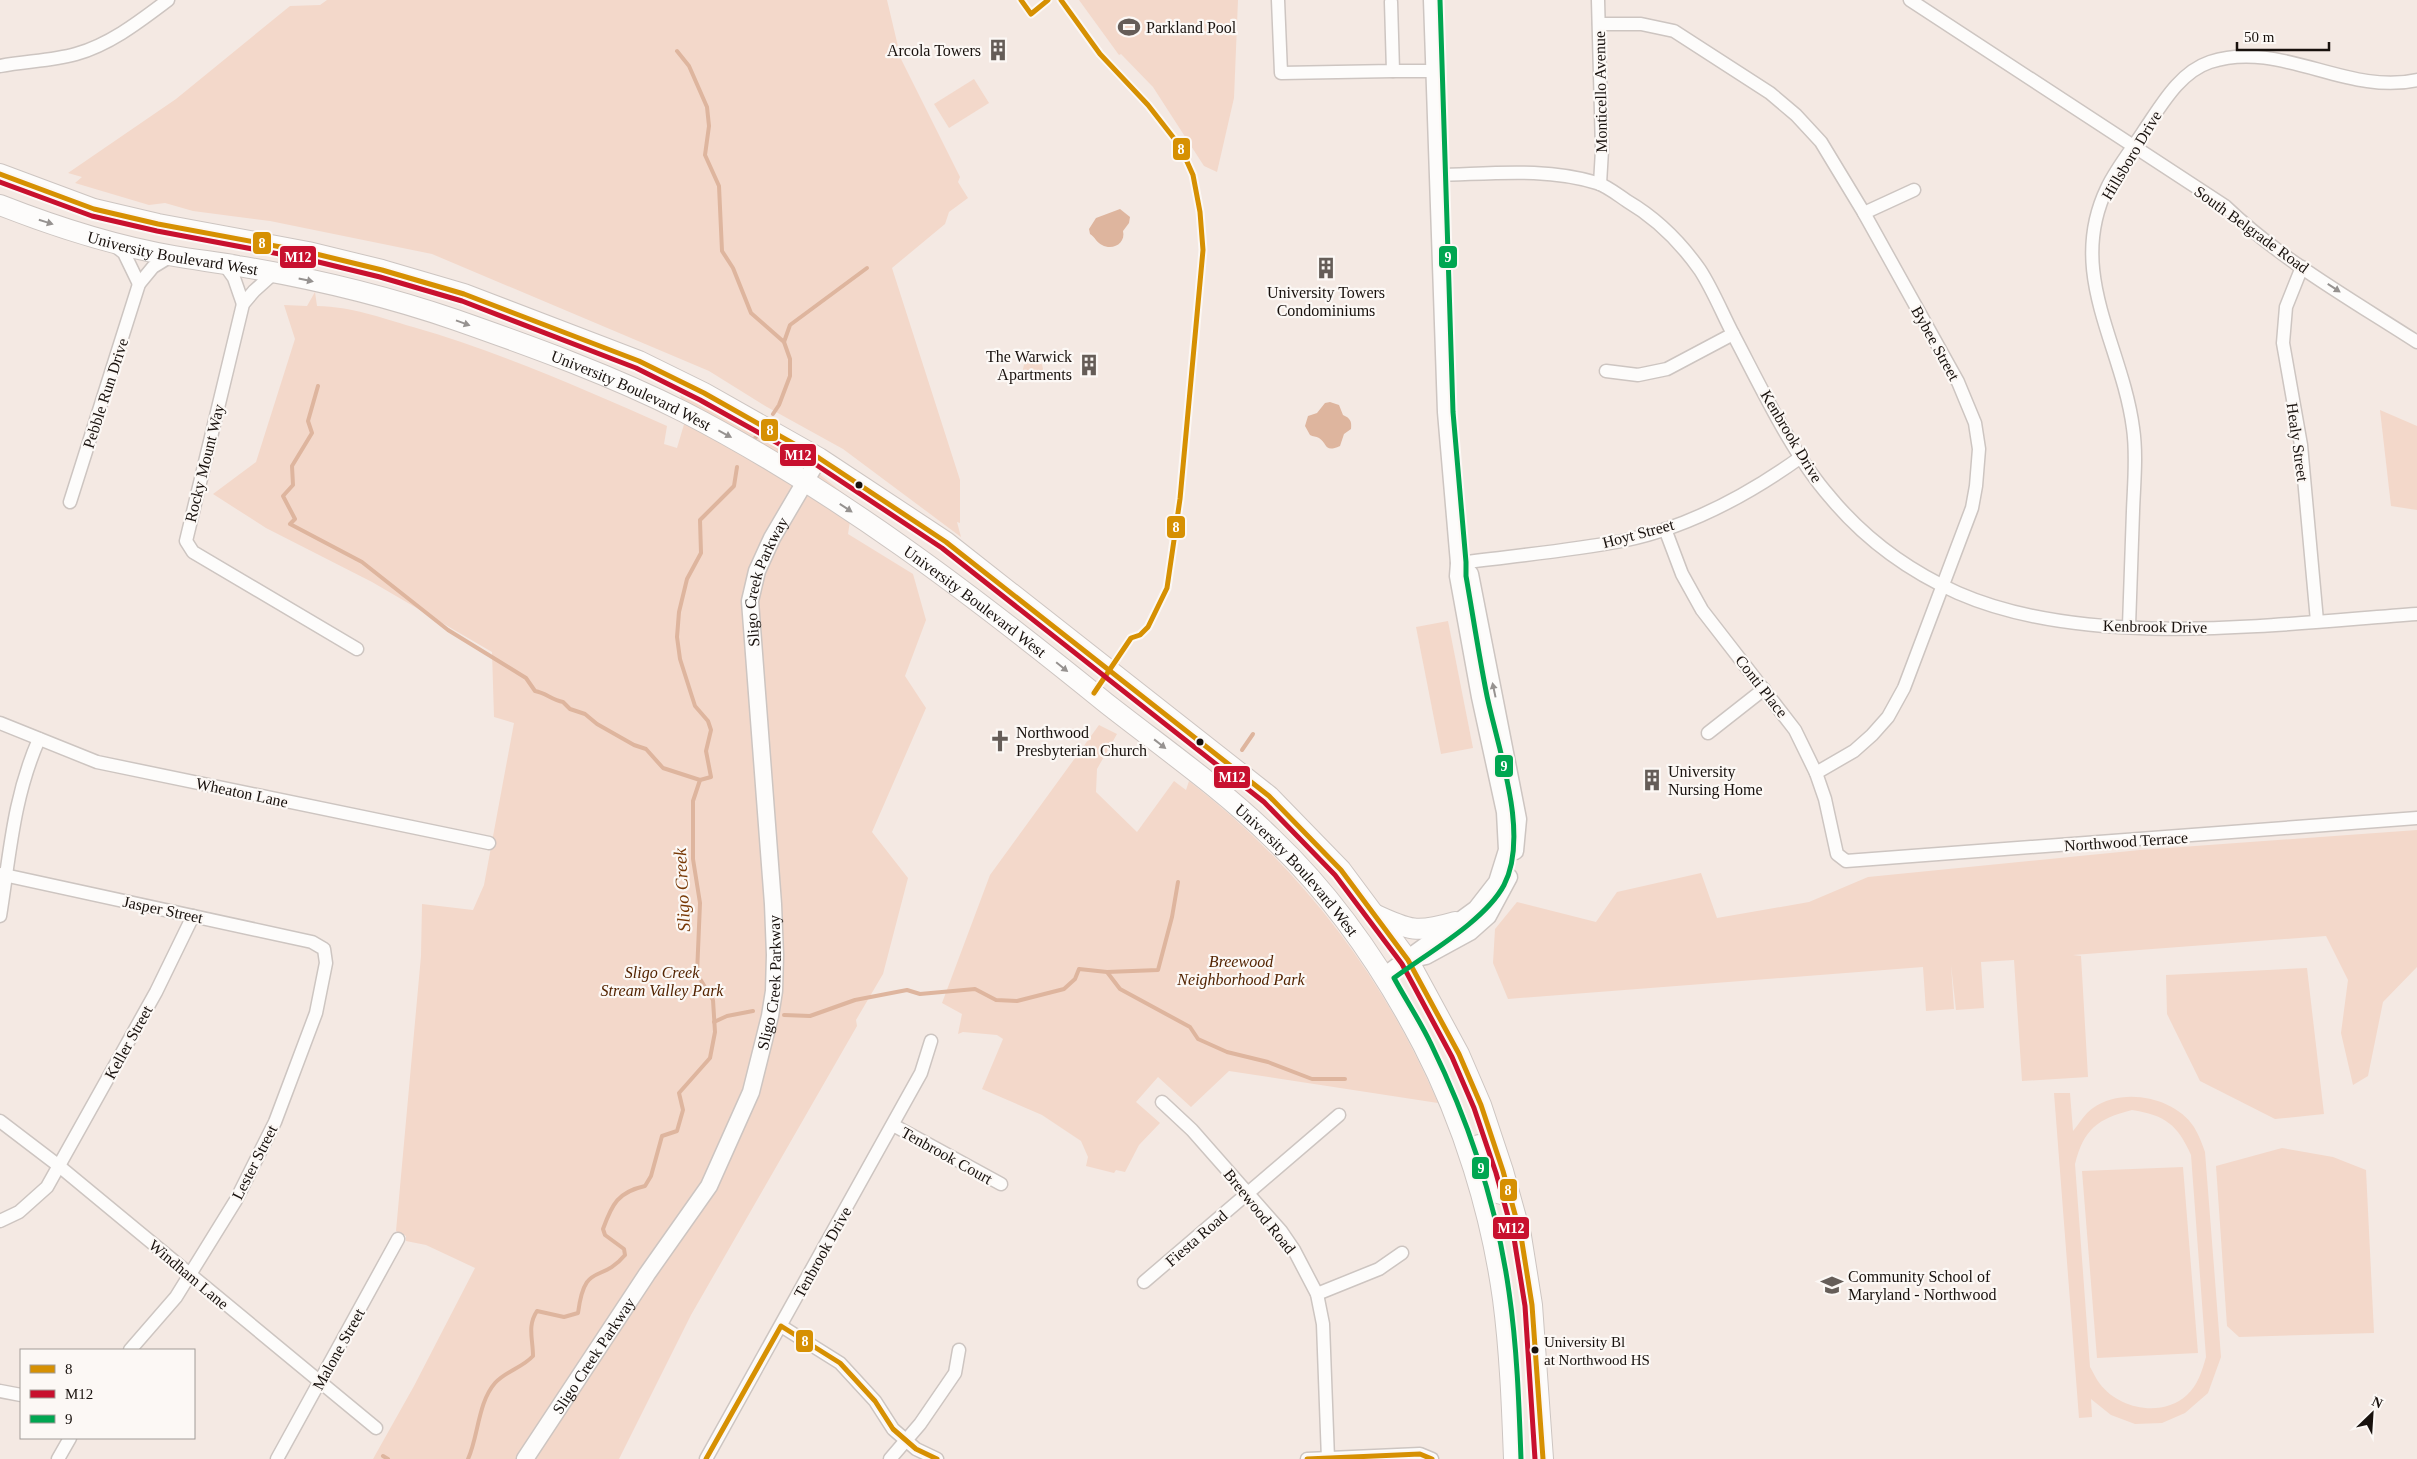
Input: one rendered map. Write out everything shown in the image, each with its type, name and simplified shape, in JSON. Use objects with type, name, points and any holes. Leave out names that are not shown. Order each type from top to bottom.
[{"type":"main road","name":"University Boulevard West","points":[[0,174],[94,209],[158,224],[308,252],[382,270],[464,294],[639,361],[704,393],[819,458],[946,542],[1269,796],[1341,870],[1408,960],[1459,1054],[1481,1104],[1510,1196],[1520,1236],[1532,1304],[1543,1459]]},
{"type":"main road","name":"University Boulevard West","points":[[0,205],[41,221],[110,241],[171,256],[274,273],[382,298],[450,318],[604,376],[678,409],[746,445],[805,482],[969,593],[1204,778],[1274,840],[1316,886],[1384,976],[1424,1047],[1437,1075],[1471,1164],[1490,1228],[1502,1292],[1508,1347],[1514,1459]]},
{"type":"main road","points":[[1373,914],[1402,927],[1416,930],[1426,930],[1455,922]]},
{"type":"main road","points":[[1437,1075],[1456,1087],[1493,1184],[1498,1193],[1510,1196]]},
{"type":"main road","points":[[1508,1347],[1517,1297],[1512,1250],[1520,1236]]},
{"type":"street","points":[[0,66],[74,54],[97,47],[132,28],[168,0]]},
{"type":"street","points":[[1278,0],[1281,73],[1434,71]]},
{"type":"street","points":[[1384,976],[1408,960],[1420,948],[1455,922],[1476,909],[1497,882],[1507,850],[1504,812],[1459,585],[1459,563],[1446,412],[1432,0]]},
{"type":"street","name":"Monticello Avenue","points":[[1598,0],[1602,150],[1600,184]]},
{"type":"street","name":"South Belgrade Road","points":[[1910,0],[2226,206],[2244,224],[2302,266],[2417,342]]},
{"type":"street","points":[[1391,2],[1394,71]]},
{"type":"street","name":"Bybee Street","points":[[1599,24],[1641,24],[1674,31],[1770,93],[1796,115],[1821,142],[1864,213],[1958,382],[1975,423],[1979,449],[1972,508],[1904,688],[1888,717],[1872,735],[1854,751],[1816,772]]},
{"type":"street","name":"Hillsboro Drive","points":[[2129,626],[2135,473],[2133,429],[2125,381],[2099,307],[2093,277],[2092,242],[2099,208],[2108,187],[2170,92],[2197,68],[2211,62],[2246,55],[2270,58],[2371,82],[2407,82],[2417,80]]},
{"type":"street","name":"Kenbrook Drive","points":[[1437,175],[1533,172],[1600,184],[1641,209],[1676,241],[1701,272],[1800,457],[1829,497],[1862,531],[1899,560],[1944,586],[1979,601],[2023,615],[2080,624],[2202,628],[2417,614]]},
{"type":"street","points":[[1864,213],[1914,190]]},
{"type":"street","points":[[110,241],[124,253],[140,284]]},
{"type":"street","name":"Pebble Run Drive","points":[[70,502],[140,284],[153,267],[171,256]]},
{"type":"street","points":[[224,264],[234,278],[243,304]]},
{"type":"street","name":"Healy Street","points":[[2302,266],[2286,307],[2283,343],[2301,445],[2317,621]]},
{"type":"street","name":"Rocky Mount Way","points":[[274,273],[243,304],[186,540],[193,552],[357,649]]},
{"type":"street","points":[[1606,371],[1638,375],[1668,369],[1733,334]]},
{"type":"street","name":"Hoyt Street","points":[[1459,563],[1623,540],[1665,529],[1728,503],[1800,457]]},
{"type":"street","name":"Sligo Creek Parkway","points":[[525,1459],[647,1274],[709,1186],[750,1092],[770,1016],[774,991],[775,954],[770,859],[750,601],[757,571],[772,538],[819,458]]},
{"type":"street","name":"Conti Place","points":[[1665,529],[1682,574],[1702,610],[1795,730],[1816,772],[1825,799],[1837,854]]},
{"type":"street","points":[[1408,960],[1426,956],[1470,932],[1488,916],[1505,888],[1516,858],[1518,819],[1497,703],[1470,574],[1459,563]]},
{"type":"street","points":[[1708,733],[1764,689]]},
{"type":"street","name":"Wheaton Lane","points":[[0,723],[97,762],[489,843]]},
{"type":"street","points":[[0,916],[3,875],[17,802],[26,770],[39,739]]},
{"type":"street","name":"Northwood Terrace","points":[[1837,854],[1846,862],[1854,862],[2417,818]]},
{"type":"street","name":"Jasper Street","points":[[3,875],[312,942],[324,949]]},
{"type":"street","name":"Keller Street","points":[[0,1221],[19,1212],[47,1187],[156,992],[193,916]]},
{"type":"street","name":"Lester Street","points":[[131,1349],[176,1296],[236,1200],[275,1122],[316,1013],[326,963],[324,949]]},
{"type":"street","name":"Tenbrook Drive","points":[[706,1459],[921,1074],[931,1041]]},
{"type":"street","name":"Breewood Road","points":[[1162,1102],[1192,1130],[1248,1193],[1294,1250],[1317,1294],[1322,1324],[1328,1458]]},
{"type":"street","name":"Fiesta Road","points":[[1144,1282],[1339,1115]]},
{"type":"street","name":"Windham Lane","points":[[0,1121],[59,1166],[376,1428]]},
{"type":"street","name":"Tenbrook Court","points":[[893,1125],[1001,1184]]},
{"type":"street","name":"Malone Street","points":[[276,1459],[320,1383],[398,1239]]},
{"type":"street","points":[[1317,1294],[1378,1269],[1402,1253]]},
{"type":"street","points":[[781,1326],[840,1363],[875,1401],[893,1429],[916,1449],[937,1459]]},
{"type":"street","points":[[890,1459],[920,1424],[955,1373],[958,1350]]},
{"type":"street","points":[[0,1391],[20,1394]]},
{"type":"street","points":[[58,1459],[69,1439]]},
{"type":"street","points":[[1307,1459],[1420,1454],[1432,1459]]},
{"type":"green space","points":[[327,0],[887,0],[901,59],[960,177],[958,182],[968,198],[949,212],[945,224],[892,268],[960,480],[960,523],[957,522],[961,537],[843,449],[767,407],[709,371],[432,254],[270,221],[193,211],[165,203],[149,205],[75,183],[82,177],[68,173],[176,99],[290,6],[320,5]]},
{"type":"green space","points":[[1079,0],[1238,0],[1234,98],[1217,172],[1204,166],[1153,87],[1121,54],[1119,55]]},
{"type":"green space","points":[[974,79],[989,103],[949,128],[934,104]]},
{"type":"green space","name":"Sligo Creek Stream Valley Park","points":[[315,292],[317,306],[342,308],[366,313],[445,337],[542,372],[605,398],[667,426],[664,444],[677,448],[685,421],[675,367],[720,395],[848,497],[850,521],[848,534],[913,574],[926,620],[905,676],[926,708],[872,832],[908,878],[883,974],[856,1020],[857,1026],[691,1315],[619,1459],[373,1459],[414,1386],[475,1268],[426,1245],[406,1241],[406,1236],[396,1231],[421,956],[422,904],[473,910],[484,885],[514,723],[494,717],[492,652],[372,582],[266,528],[213,494],[256,462],[295,339],[284,305],[307,306]]},
{"type":"green space","points":[[1033,359],[1040,362],[1043,369],[1040,376],[1033,379],[1026,376],[1023,369],[1026,362]]},
{"type":"green space","points":[[2380,410],[2417,426],[2417,510],[2391,506]]},
{"type":"green space","points":[[1448,621],[1473,748],[1441,754],[1416,627]]},
{"type":"green space","name":"Breewood Neighborhood Park","points":[[1099,725],[1117,734],[1097,769],[1096,792],[1137,832],[1174,781],[1186,790],[1189,781],[1229,814],[1267,849],[1302,886],[1364,967],[1416,1056],[1438,1103],[1229,1071],[1191,1107],[1158,1077],[1136,1102],[1160,1123],[1139,1145],[1125,1172],[1116,1170],[1114,1173],[1086,1166],[1088,1157],[1081,1141],[1042,1115],[982,1089],[1003,1039],[997,1035],[963,1032],[958,1034],[962,1014],[942,1003],[990,875]]},
{"type":"green space","points":[[2417,830],[2417,967],[2383,1002],[2368,1076],[2353,1085],[2341,1033],[2348,980],[2326,936],[2073,955],[2081,956],[2088,1077],[2022,1081],[2014,960],[1981,962],[1984,1008],[1956,1010],[1951,965],[1954,1009],[1926,1011],[1923,967],[1508,999],[1493,963],[1495,929],[1517,902],[1596,922],[1617,892],[1701,873],[1717,918],[1809,902],[1868,877],[2140,850]]},
{"type":"green space","points":[[2307,968],[2324,1114],[2275,1119],[2200,1081],[2167,1014],[2166,975]]},
{"type":"green space","points":[[2054,1093],[2070,1093],[2073,1131],[2090,1110],[2105,1102],[2119,1098],[2147,1098],[2174,1108],[2185,1117],[2196,1130],[2205,1152],[2221,1357],[2208,1393],[2185,1413],[2162,1423],[2135,1424],[2111,1415],[2091,1399],[2092,1417],[2079,1418]],"holes":[[[2132,1110],[2143,1112],[2169,1123],[2181,1136],[2191,1155],[2206,1357],[2197,1382],[2187,1395],[2177,1402],[2153,1408],[2141,1408],[2118,1400],[2100,1384],[2090,1367],[2075,1164],[2083,1142],[2094,1127],[2120,1113]]]},
{"type":"green space","points":[[2282,1148],[2333,1157],[2366,1170],[2374,1333],[2239,1337],[2227,1326],[2216,1166]]},
{"type":"green space","points":[[2183,1167],[2198,1353],[2097,1358],[2082,1171]]},
{"type":"shaded area","points":[[1120,209],[1130,217],[1129,223],[1123,231],[1121,242],[1118,245],[1106,247],[1090,234],[1089,229],[1096,218]]},
{"type":"shaded area","points":[[1330,402],[1339,405],[1343,415],[1351,422],[1351,429],[1344,434],[1340,446],[1331,449],[1319,438],[1310,435],[1305,426],[1308,416],[1317,413],[1325,403]]},
{"type":"waterway","name":"Sligo Creek","points":[[677,51],[689,66],[707,107],[709,126],[705,155],[719,186],[722,251],[733,268],[751,313],[784,342],[790,359],[790,376],[779,405],[773,414]]},
{"type":"waterway","points":[[784,342],[790,325],[867,268]]},
{"type":"waterway","points":[[318,386],[308,421],[312,433],[292,466],[293,485],[283,496],[295,519],[290,524],[362,562],[448,630],[526,678],[535,691],[563,702],[570,709],[585,714],[597,724],[634,745],[646,749],[663,768],[700,780]]},
{"type":"waterway","name":"Sligo Creek","points":[[468,1459],[489,1391],[499,1379],[524,1364],[533,1356],[531,1327],[537,1311],[564,1317],[578,1313],[581,1297],[589,1279],[616,1264],[625,1255],[624,1249],[605,1235],[603,1229],[617,1200],[628,1192],[645,1186],[651,1176],[662,1136],[677,1131],[683,1110],[679,1093],[710,1058],[715,1032],[713,1000],[697,974],[700,903],[693,859],[693,801],[700,780],[711,777],[706,751],[711,730],[708,721],[695,706],[680,659],[677,637],[679,612],[687,579],[701,553],[700,520],[734,486],[737,467]]},
{"type":"waterway","points":[[1242,750],[1253,734]]},
{"type":"waterway","points":[[784,1015],[810,1016],[855,1000],[907,990],[920,994],[975,989],[996,1000],[1017,1001],[1064,989],[1075,979],[1079,969],[1107,972],[1158,970],[1172,917],[1178,882]]},
{"type":"waterway","points":[[1107,972],[1120,989],[1190,1027],[1198,1039],[1227,1052],[1268,1062],[1312,1079],[1345,1079]]},
{"type":"waterway","points":[[714,1022],[727,1016],[753,1011]]},
{"type":"waterway","points":[[383,1456],[388,1459]]},
{"type":"transit line","name":"8","points":[[1021,0],[1031,14],[1048,0]]},
{"type":"transit line","name":"8","points":[[1061,0],[1100,54],[1148,105],[1180,146],[1193,175],[1200,212],[1203,250],[1180,499],[1167,588],[1148,627],[1140,635],[1131,638],[1094,693]]},
{"type":"transit line","name":"9","points":[[1440,0],[1453,412],[1466,576],[1487,696],[1509,792],[1514,842],[1511,865],[1504,885],[1495,898],[1454,936],[1394,978],[1427,1035],[1445,1074],[1469,1134],[1489,1196],[1504,1260],[1512,1313],[1521,1459]]},
{"type":"transit line","name":"8","points":[[0,174],[94,209],[158,224],[308,252],[382,270],[464,294],[639,361],[704,393],[819,458],[946,542],[1269,796],[1341,870],[1408,960],[1459,1054],[1481,1105],[1503,1171],[1521,1236],[1532,1305],[1543,1459]]},
{"type":"transit line","name":"M12","points":[[0,182],[92,216],[157,231],[306,259],[380,277],[462,301],[636,368],[700,400],[815,464],[942,548],[1264,802],[1335,875],[1402,964],[1452,1057],[1474,1108],[1496,1173],[1514,1238],[1525,1306],[1535,1459]]},
{"type":"transit line","name":"8","points":[[706,1459],[781,1326],[840,1363],[875,1401],[893,1429],[916,1449],[937,1459]]},
{"type":"transit line","name":"8","points":[[1307,1459],[1420,1454],[1432,1459]]},
{"type":"place","name":"Parkland Pool","points":[[1129,27]]},
{"type":"place","name":"Arcola Towers","points":[[998,50]]},
{"type":"place","name":"University Towers Condominiums","points":[[1326,268]]},
{"type":"place","name":"The Warwick Apartments","points":[[1089,365]]},
{"type":"place","name":"Northwood Presbyterian Church","points":[[1000,741]]},
{"type":"place","name":"University Nursing Home","points":[[1652,780]]},
{"type":"place","name":"Community School of Maryland - Northwood","points":[[1832,1285]]},
{"type":"place","name":"University Bl at Northwood HS","points":[[1535,1350]]}]
